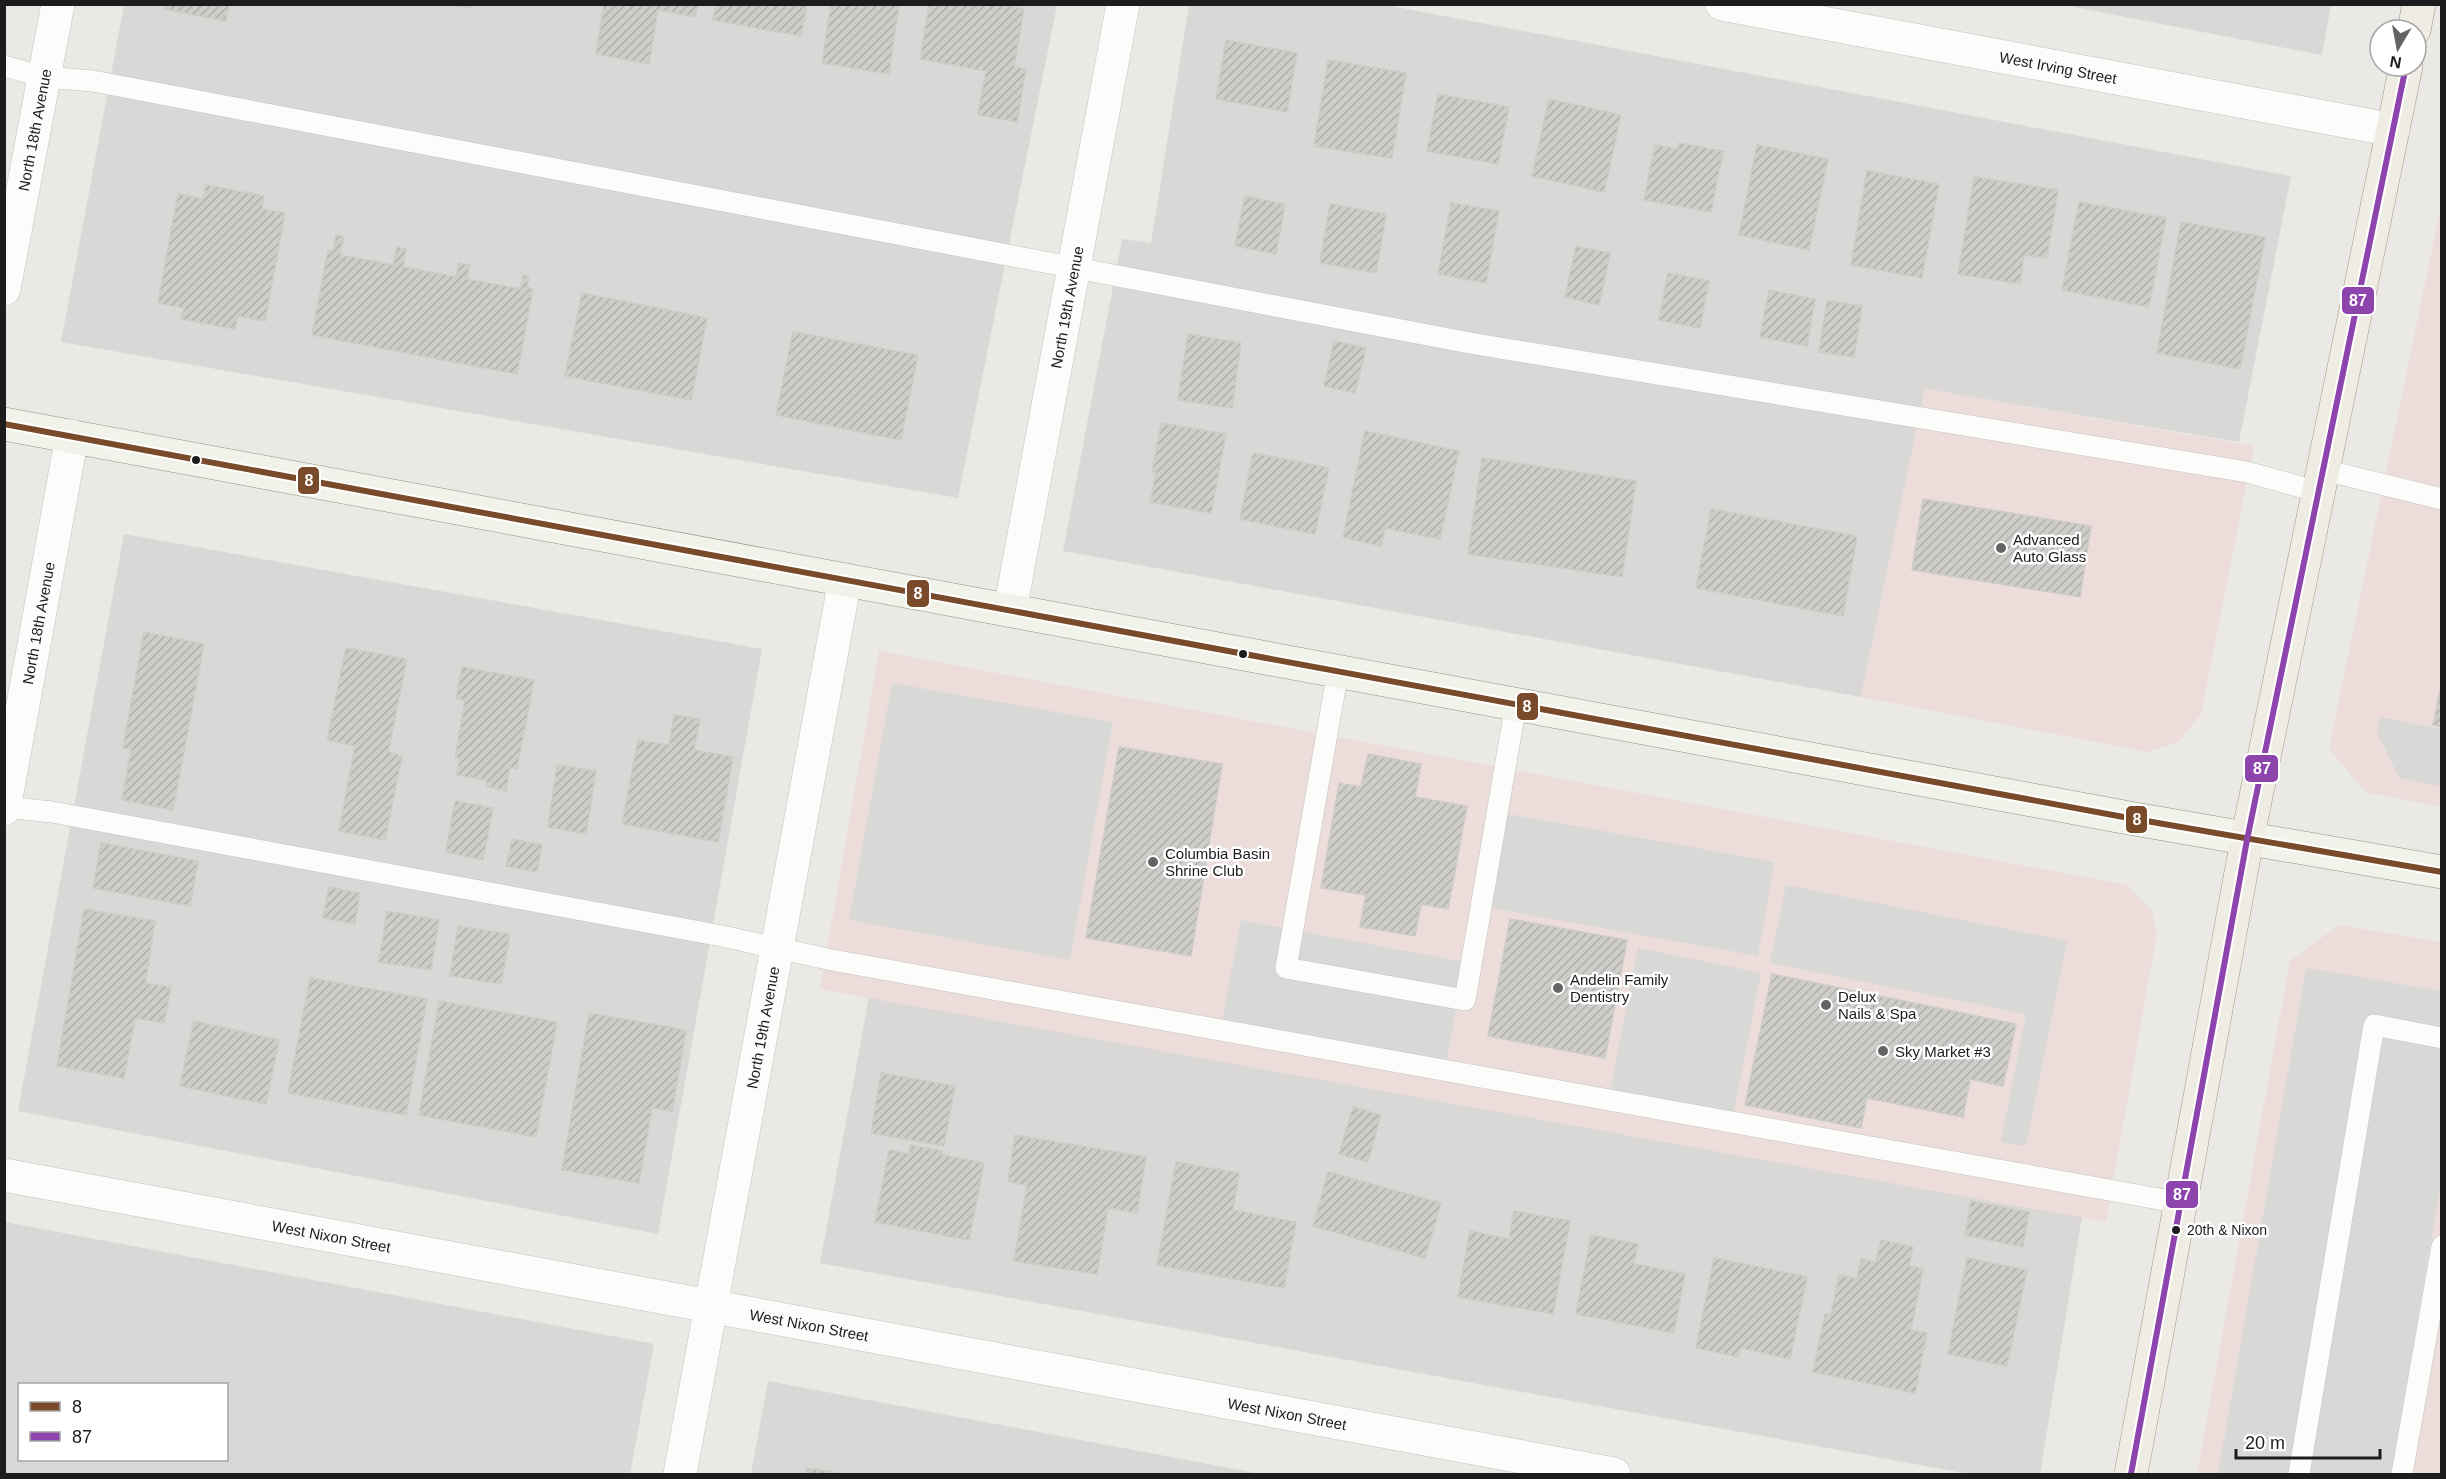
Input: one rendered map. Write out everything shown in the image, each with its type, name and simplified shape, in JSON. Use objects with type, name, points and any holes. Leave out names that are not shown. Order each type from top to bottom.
[{"type":"main road","points":[[2131,1474],[2247,840],[2404,78]]},
{"type":"street","name":"North 18th Avenue","points":[[4,289],[58,4]]},
{"type":"street","name":"North 19th Avenue","points":[[1010,610],[1123,4]]},
{"type":"street","name":"West Irving Street","points":[[1722,4],[2393,130]]},
{"type":"street","points":[[4,424],[2247,840],[2442,872]]},
{"type":"street","name":"North 18th Avenue","points":[[5,808],[72,436]]},
{"type":"street","name":"North 19th Avenue","points":[[680,1474],[845,580]]},
{"type":"street","name":"West Nixon Street","points":[[4,1175],[1614,1474]]},
{"type":"lane","points":[[4,66],[44,77],[93,81],[1470,343],[2247,472],[2442,499]]},
{"type":"lane","points":[[1338,671],[1286,968],[1464,1000],[1516,704]]},
{"type":"lane","points":[[5,808],[52,812],[722,936],[777,950],[2181,1203]]},
{"type":"lane","points":[[2299,1474],[2374,1025],[2442,1038]]},
{"type":"lane","points":[[2402,1474],[2442,1246]]},
{"type":"shaded area","points":[[2331,4],[2322,55],[2064,5]]},
{"type":"shaded area","points":[[124,5],[1057,5],[958,498],[61,342]]},
{"type":"shaded area","points":[[1189,5],[1386,5],[2291,176],[2239,442],[1925,389],[1861,697],[1063,551],[1122,239],[1151,243]]},
{"type":"shaded area","points":[[2441,206],[2441,807],[2365,792],[2329,748]]},
{"type":"shaded area","points":[[1499,359],[1874,437],[1863,490],[1488,413]]},
{"type":"shaded area","points":[[1925,389],[2254,446],[2201,714],[2178,742],[2148,752],[1861,697]]},
{"type":"shaded area","points":[[124,534],[762,649],[658,1234],[18,1111]]},
{"type":"shaded area","points":[[879,651],[2128,885],[2152,911],[2157,932],[2106,1222],[820,989]]},
{"type":"shaded area","points":[[892,683],[1113,722],[1070,960],[849,920]]},
{"type":"shaded area","points":[[2380,717],[2441,729],[2441,786],[2399,778],[2377,732]]},
{"type":"shaded area","points":[[1497,812],[1774,862],[1758,956],[1480,906]]},
{"type":"shaded area","points":[[1786,885],[2067,941],[2026,1146],[2001,1142],[2026,1014],[1770,963]]},
{"type":"shaded area","points":[[1241,920],[1465,962],[1446,1063],[1222,1021]]},
{"type":"shaded area","points":[[2339,925],[2441,942],[2441,1474],[2197,1474],[2290,961]]},
{"type":"shaded area","points":[[1638,948],[1761,973],[1733,1116],[1610,1092]]},
{"type":"shaded area","points":[[2306,968],[2441,991],[2441,1183],[2391,1474],[2218,1474]]},
{"type":"shaded area","points":[[869,997],[2082,1217],[2040,1474],[1969,1474],[820,1263]]},
{"type":"shaded area","points":[[5,1222],[654,1344],[630,1474],[5,1474]]},
{"type":"shaded area","points":[[768,1381],[1261,1474],[751,1474]]},
{"type":"building","points":[[165,4],[229,4],[226,21],[164,9]]},
{"type":"building","points":[[450,4],[471,4],[470,8]]},
{"type":"building","points":[[604,4],[698,4],[695,17],[658,10],[649,64],[596,54]]},
{"type":"building","points":[[716,4],[807,4],[801,36],[713,20]]},
{"type":"building","points":[[831,4],[899,4],[889,74],[822,63]]},
{"type":"building","points":[[929,4],[1000,4],[1024,9],[1014,67],[1026,69],[1017,122],[978,115],[986,71],[920,59]]},
{"type":"building","points":[[1226,40],[1297,53],[1287,112],[1216,99]]},
{"type":"building","points":[[1328,60],[1406,73],[1392,158],[1314,146]]},
{"type":"building","points":[[1438,94],[1509,107],[1498,164],[1427,151]]},
{"type":"building","points":[[1549,99],[1621,115],[1604,192],[1532,176]]},
{"type":"building","points":[[1679,143],[1723,151],[1711,212],[1644,200],[1655,145],[1678,149]]},
{"type":"building","points":[[1757,145],[1828,159],[1809,250],[1739,235]]},
{"type":"building","points":[[1867,171],[1939,184],[1922,278],[1851,265]]},
{"type":"building","points":[[1974,177],[2058,190],[2047,258],[2024,255],[2020,284],[1958,274]]},
{"type":"building","points":[[206,185],[264,196],[262,209],[285,213],[265,321],[238,316],[235,329],[181,319],[184,308],[158,303],[178,194],[203,199]]},
{"type":"building","points":[[1245,196],[1285,204],[1276,254],[1235,246]]},
{"type":"building","points":[[2079,202],[2166,218],[2149,307],[2062,290]]},
{"type":"building","points":[[1451,203],[1499,211],[1486,283],[1438,274]]},
{"type":"building","points":[[1330,204],[1386,214],[1376,273],[1320,263]]},
{"type":"building","points":[[2181,222],[2265,237],[2240,369],[2157,353]]},
{"type":"building","points":[[336,235],[344,237],[340,255],[393,265],[397,247],[406,249],[403,267],[456,277],[459,263],[469,265],[467,279],[521,289],[523,275],[529,276],[527,287],[533,289],[517,374],[312,335],[328,250],[333,251]]},
{"type":"building","points":[[1576,246],[1610,253],[1599,305],[1565,297]]},
{"type":"building","points":[[1668,273],[1709,281],[1700,328],[1659,320]]},
{"type":"building","points":[[1769,290],[1815,299],[1807,346],[1760,337]]},
{"type":"building","points":[[582,293],[707,318],[691,400],[565,376]]},
{"type":"building","points":[[1827,301],[1862,306],[1854,357],[1819,352]]},
{"type":"building","points":[[793,332],[918,355],[901,440],[776,415]]},
{"type":"building","points":[[1188,334],[1241,343],[1232,408],[1178,400]]},
{"type":"building","points":[[1334,341],[1366,348],[1355,393],[1324,386]]},
{"type":"building","points":[[1161,423],[1226,434],[1211,513],[1150,502],[1156,473],[1152,472]]},
{"type":"building","points":[[1365,431],[1459,451],[1440,539],[1385,528],[1381,546],[1343,537]]},
{"type":"building","points":[[1253,453],[1329,468],[1315,534],[1240,519]]},
{"type":"building","points":[[1482,458],[1636,481],[1622,577],[1468,554]]},
{"type":"building","name":"Advanced Auto Glass","points":[[1923,499],[2091,526],[2080,597],[1912,570]]},
{"type":"building","points":[[1711,509],[1857,536],[1843,616],[1696,588]]},
{"type":"building","points":[[144,632],[204,644],[173,810],[122,800],[131,749],[123,748]]},
{"type":"building","points":[[346,648],[407,659],[388,752],[402,756],[385,840],[339,831],[355,746],[327,740]]},
{"type":"building","points":[[462,667],[534,680],[517,769],[510,767],[506,791],[486,786],[487,780],[456,775],[460,758],[455,758],[465,700],[456,699]]},
{"type":"building","points":[[2442,681],[2442,727],[2433,725]]},
{"type":"building","points":[[674,715],[700,719],[694,750],[733,757],[718,842],[622,824],[638,740],[669,745]]},
{"type":"building","name":"Columbia Basin Shrine Club","points":[[1119,747],[1222,764],[1191,956],[1086,938]]},
{"type":"building","points":[[1368,754],[1421,764],[1415,797],[1467,806],[1448,909],[1421,904],[1415,936],[1360,927],[1366,895],[1321,888],[1339,783],[1361,787]]},
{"type":"building","points":[[557,765],[596,771],[586,834],[548,827]]},
{"type":"building","points":[[455,801],[493,808],[483,860],[446,852]]},
{"type":"building","points":[[512,839],[542,845],[537,872],[506,866]]},
{"type":"building","points":[[101,843],[198,861],[190,906],[93,888]]},
{"type":"building","points":[[329,887],[360,893],[355,924],[323,918]]},
{"type":"building","points":[[84,909],[155,921],[145,983],[171,987],[164,1023],[135,1018],[124,1078],[57,1066]]},
{"type":"building","points":[[387,911],[439,920],[431,970],[379,962]]},
{"type":"building","name":"Andelin Family Dentistry","points":[[1510,919],[1627,940],[1605,1058],[1488,1036]]},
{"type":"building","points":[[458,926],[510,934],[501,984],[450,976]]},
{"type":"building","name":"Sky Market #3","points":[[1772,974],[2016,1024],[2003,1086],[1970,1079],[1963,1117],[1867,1098],[1861,1128],[1745,1105]]},
{"type":"building","points":[[310,978],[427,999],[406,1115],[288,1093]]},
{"type":"building","points":[[439,1001],[557,1022],[536,1137],[419,1115]]},
{"type":"building","points":[[589,1013],[686,1030],[672,1111],[652,1108],[639,1183],[562,1170]]},
{"type":"building","points":[[194,1021],[279,1040],[266,1104],[180,1086]]},
{"type":"building","points":[[881,1073],[955,1086],[944,1146],[871,1133]]},
{"type":"building","points":[[1353,1107],[1381,1115],[1368,1162],[1339,1154]]},
{"type":"building","points":[[1015,1135],[1146,1157],[1137,1213],[1108,1208],[1097,1274],[1014,1261],[1027,1185],[1008,1182]]},
{"type":"building","points":[[911,1145],[942,1151],[942,1155],[984,1163],[969,1240],[875,1222],[889,1150],[909,1154]]},
{"type":"building","points":[[1176,1162],[1239,1173],[1233,1210],[1296,1222],[1284,1288],[1157,1265]]},
{"type":"building","points":[[1328,1172],[1441,1203],[1425,1258],[1313,1226]]},
{"type":"building","points":[[1971,1201],[2029,1212],[2023,1247],[1965,1235]]},
{"type":"building","points":[[1514,1211],[1570,1221],[1553,1314],[1458,1297],[1470,1231],[1509,1239]]},
{"type":"building","points":[[1591,1235],[1638,1244],[1634,1264],[1685,1274],[1674,1333],[1576,1314]]},
{"type":"building","points":[[1881,1240],[1913,1247],[1909,1266],[1923,1269],[1911,1330],[1927,1333],[1915,1393],[1813,1372],[1825,1314],[1831,1315],[1839,1275],[1857,1279],[1861,1259],[1876,1262]]},
{"type":"building","points":[[1714,1258],[1807,1277],[1790,1359],[1741,1348],[1738,1357],[1696,1348]]},
{"type":"building","points":[[1967,1258],[2027,1270],[2007,1366],[1948,1354]]},
{"type":"building","points":[[807,1468],[844,1474],[806,1474]]},
{"type":"transit line","name":"87","points":[[2131,1474],[2247,840],[2404,78]]},
{"type":"transit line","name":"8","points":[[4,424],[2129,818],[2442,872]]},
{"type":"place","name":"Advanced Auto Glass","points":[[2001,548]]},
{"type":"place","name":"Columbia Basin Shrine Club","points":[[1153,862]]},
{"type":"place","name":"Andelin Family Dentistry","points":[[1558,988]]},
{"type":"place","name":"Delux Nails & Spa","points":[[1826,1005]]},
{"type":"place","name":"Sky Market #3","points":[[1883,1051]]},
{"type":"place","name":"20th & Nixon","points":[[2176,1230]]}]
